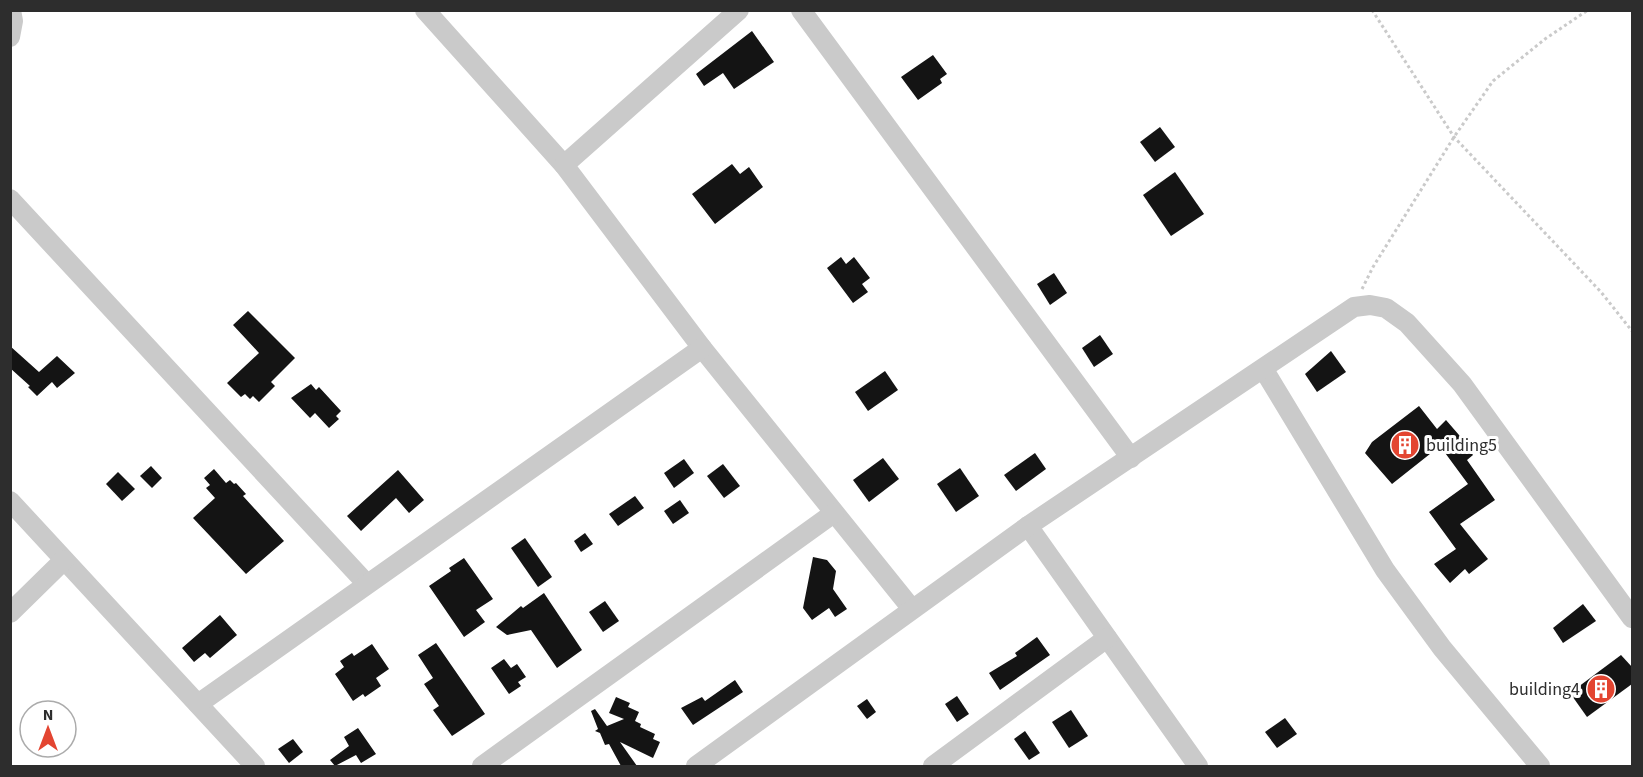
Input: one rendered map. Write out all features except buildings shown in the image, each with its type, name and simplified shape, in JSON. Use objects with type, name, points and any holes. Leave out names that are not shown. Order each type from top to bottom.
[{"type":"street","points":[[10,37],[13,21],[11,10]]},
{"type":"street","points":[[425,10],[564,165],[702,348],[912,609]]},
{"type":"street","points":[[564,165],[739,10]]},
{"type":"street","points":[[801,10],[1131,458]]},
{"type":"street","points":[[10,199],[366,584]]},
{"type":"street","points":[[696,766],[1028,526],[1264,370],[1354,307],[1370,305],[1386,308],[1407,323],[1462,384],[1632,618]]},
{"type":"street","points":[[198,704],[702,348]]},
{"type":"street","points":[[1264,370],[1385,570],[1442,648],[1540,766]]},
{"type":"street","points":[[10,501],[255,766]]},
{"type":"street","points":[[482,766],[834,513]]},
{"type":"street","points":[[1028,526],[1198,766]]},
{"type":"street","points":[[10,613],[64,560]]},
{"type":"street","points":[[933,766],[1107,638]]},
{"type":"path","points":[[1372,10],[1454,137],[1601,292],[1632,331]]},
{"type":"path","points":[[1354,307],[1373,267],[1454,137],[1493,81],[1545,39],[1588,10]]},
{"type":"place","name":"building5","points":[[1405,445]]},
{"type":"place","name":"building4","points":[[1601,689]]}]
